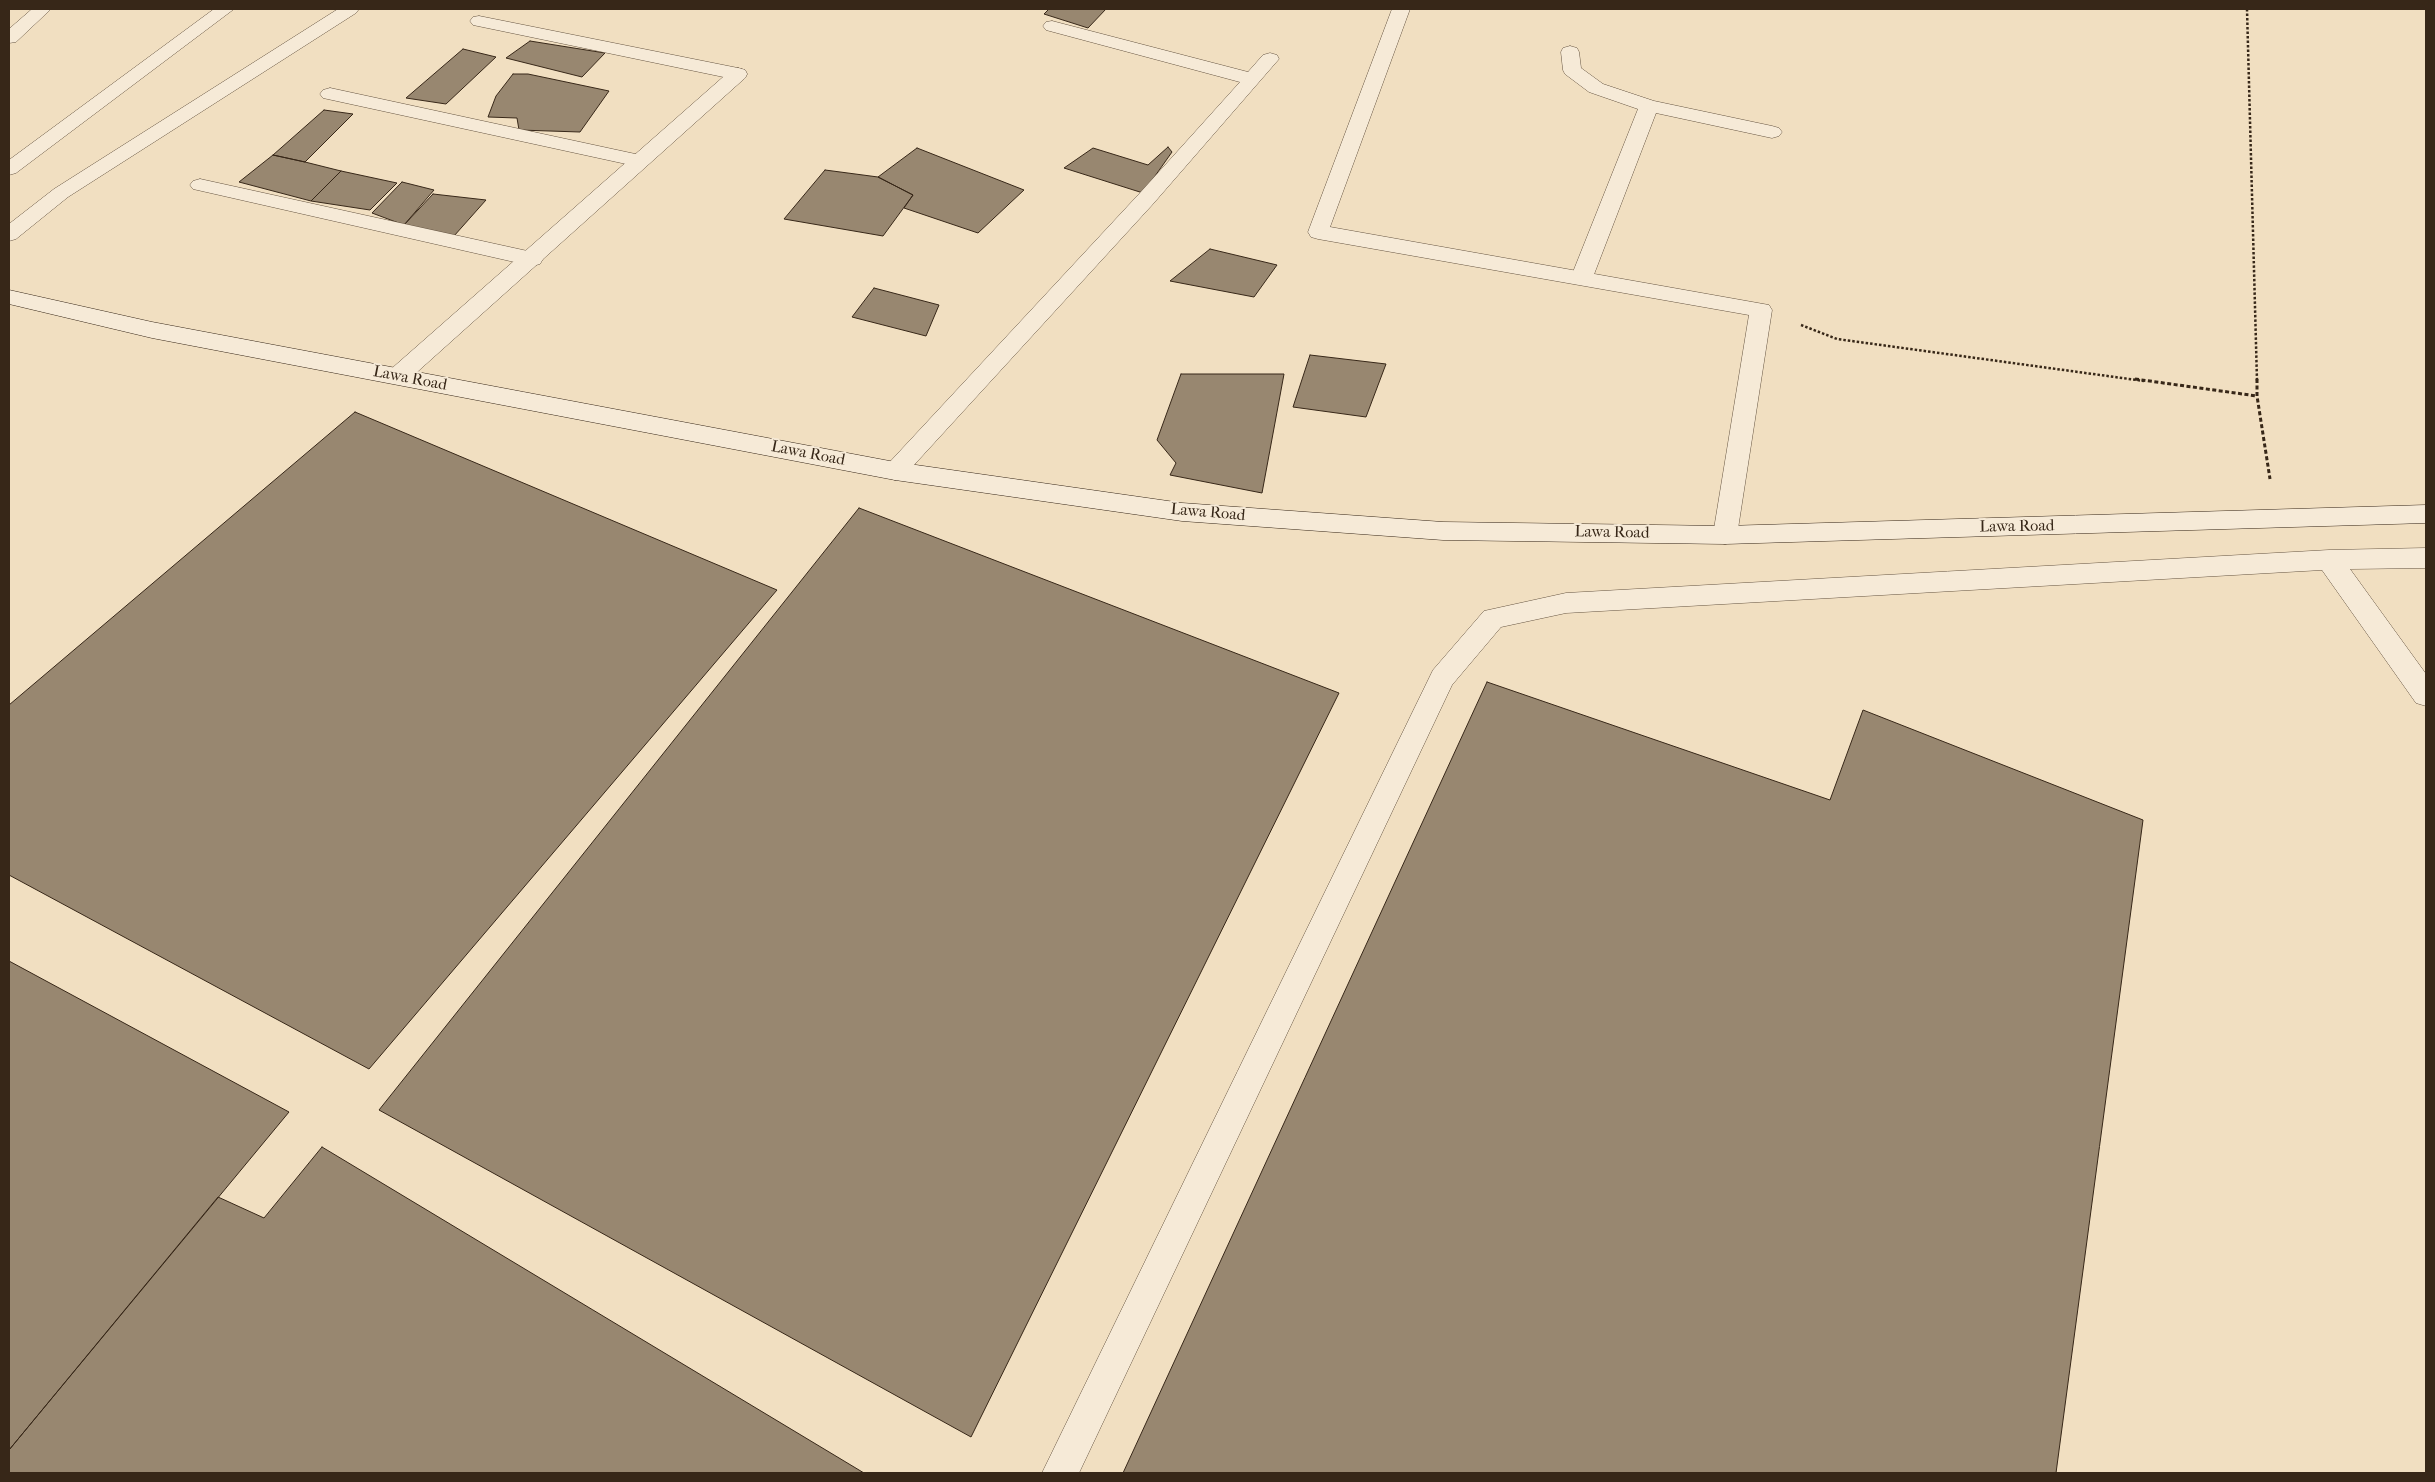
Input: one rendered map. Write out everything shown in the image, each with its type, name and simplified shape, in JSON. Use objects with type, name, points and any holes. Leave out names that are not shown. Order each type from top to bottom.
[{"type":"street","points":[[9,38],[42,9]]},
{"type":"street","points":[[9,169],[225,9]]},
{"type":"street","points":[[9,234],[61,193],[350,9]]},
{"type":"street","points":[[1402,9],[1318,232],[1761,310],[1725,535]]},
{"type":"street","points":[[398,376],[532,259],[738,74],[479,21]]},
{"type":"street","points":[[1052,26],[1252,79]]},
{"type":"street","points":[[1570,52],[1572,70],[1596,88],[1649,106],[1772,132]]},
{"type":"street","points":[[895,471],[1146,199],[1270,59]]},
{"type":"street","points":[[330,94],[640,161]]},
{"type":"street","points":[[1582,277],[1649,106]]},
{"type":"street","points":[[200,185],[532,259]]},
{"type":"street","name":"Lawa Road","points":[[9,297],[152,330],[895,471],[1182,512],[1443,531],[1725,535],[2276,520],[2426,514]]},
{"type":"street","points":[[1060,1473],[1442,678],[1493,618],[1566,603],[2328,560],[2426,558]]},
{"type":"street","points":[[2328,560],[2426,695]]},
{"type":"path","points":[[2247,9],[2258,354],[2257,396],[2276,520]]},
{"type":"path","points":[[1761,310],[1837,339],[2257,396]]},
{"type":"building","points":[[1049,9],[1106,9],[1088,28],[1044,14]]},
{"type":"building","points":[[530,41],[605,53],[582,77],[506,58]]},
{"type":"building","points":[[463,49],[496,57],[446,104],[406,98]]},
{"type":"building","points":[[513,74],[528,74],[609,91],[580,132],[519,130],[517,118],[488,117],[496,96]]},
{"type":"building","points":[[324,110],[353,114],[305,162],[273,155]]},
{"type":"building","points":[[1168,147],[1172,152],[1143,193],[1064,168],[1093,148],[1148,165]]},
{"type":"building","points":[[917,148],[1024,190],[978,233],[904,208],[913,195],[878,177]]},
{"type":"building","points":[[273,155],[341,171],[311,201],[239,182]]},
{"type":"building","points":[[825,170],[878,177],[913,195],[883,236],[784,219]]},
{"type":"building","points":[[341,171],[397,183],[370,210],[311,201]]},
{"type":"building","points":[[402,182],[434,190],[404,225],[372,213]]},
{"type":"building","points":[[433,194],[486,200],[454,236],[404,225]]},
{"type":"building","points":[[1210,249],[1277,265],[1254,297],[1170,281]]},
{"type":"building","points":[[874,288],[939,305],[926,336],[852,317]]},
{"type":"building","points":[[1310,355],[1386,364],[1366,417],[1293,407]]},
{"type":"building","points":[[1181,374],[1284,374],[1262,493],[1170,475],[1176,463],[1157,440]]},
{"type":"building","points":[[355,412],[777,590],[369,1069],[9,875],[9,705]]},
{"type":"building","points":[[859,508],[1339,693],[971,1437],[379,1110]]},
{"type":"building","points":[[1487,682],[1830,800],[1863,710],[2143,820],[2056,1473],[1123,1473]]},
{"type":"building","points":[[9,961],[289,1112],[9,1450]]},
{"type":"building","points":[[322,1147],[864,1473],[9,1473],[9,1450],[218,1197],[264,1218]]}]
